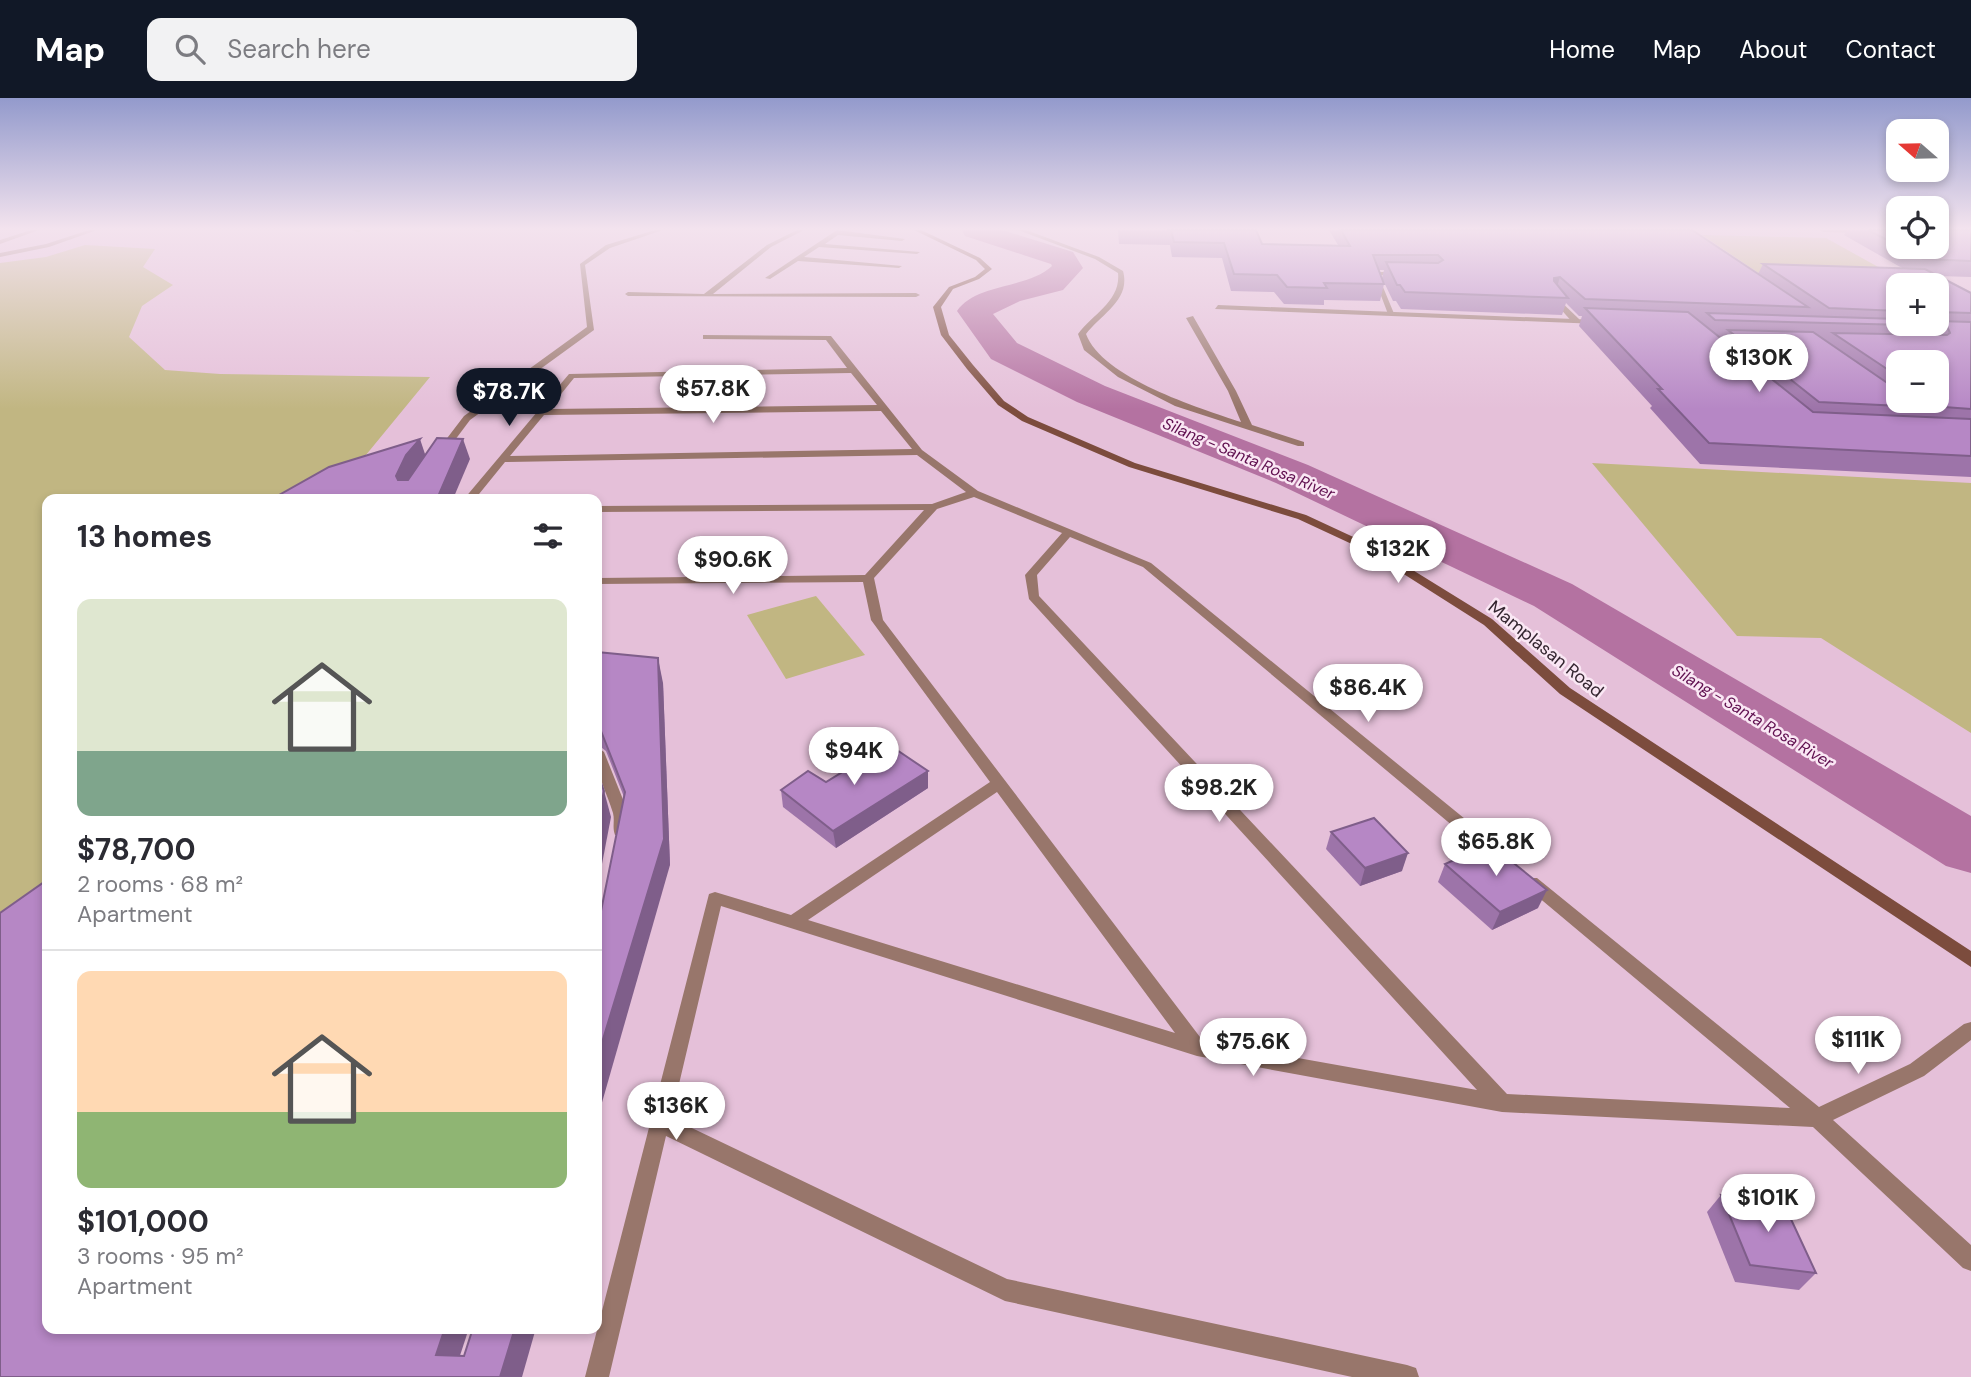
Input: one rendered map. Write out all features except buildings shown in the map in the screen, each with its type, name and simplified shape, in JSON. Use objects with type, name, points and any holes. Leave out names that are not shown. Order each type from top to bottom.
[{"type":"street","points":[[436,460],[467,418],[591,328],[586,290]]},
{"type":"street","points":[[706,296],[714,290]]},
{"type":"street","name":"Mamplasan Road","points":[[950,290],[937,307],[945,335],[1002,403],[1025,419],[1132,465],[1302,517],[1373,550],[1488,622],[1565,691],[1971,960]]},
{"type":"street","points":[[1121,290],[1102,314],[1088,324],[1082,334],[1087,348],[1121,375],[1178,404],[1301,444]]},
{"type":"street","points":[[1381,290],[1392,314]]},
{"type":"street","points":[[628,294],[916,295]]},
{"type":"street","points":[[1553,297],[1576,321]]},
{"type":"street","points":[[1219,307],[1604,322]]},
{"type":"street","points":[[1190,318],[1232,391],[1248,427]]},
{"type":"street","points":[[706,337],[828,338],[919,452],[974,493],[1147,565],[1817,1118],[1971,1259]]},
{"type":"street","points":[[473,494],[572,376],[854,370]]},
{"type":"street","points":[[542,412],[884,408]]},
{"type":"street","points":[[502,459],[919,452]]},
{"type":"street","points":[[602,509],[933,507],[974,493]]},
{"type":"street","points":[[602,580],[868,578],[933,507]]},
{"type":"street","points":[[1068,533],[1031,575],[1033,597],[1502,1104]]},
{"type":"street","points":[[868,578],[877,620],[1196,1048]]},
{"type":"street","points":[[602,765],[622,817],[617,842]]},
{"type":"street","points":[[793,922],[998,784]]},
{"type":"street","points":[[597,1377],[715,898],[1196,1048],[1502,1104],[1817,1118],[1917,1070],[1971,1030]]},
{"type":"street","points":[[660,1123],[1005,1290],[1407,1377]]},
{"type":"shaded area","points":[[0,290],[166,290],[142,306],[129,337],[165,370],[220,374],[430,377],[338,489],[329,494],[42,494],[42,925],[0,956]]},
{"type":"shaded area","points":[[1592,463],[1971,483],[1971,733],[1821,638],[1737,636]]},
{"type":"shaded area","points":[[816,596],[865,655],[786,679],[747,615]]},
{"type":"waterway","name":"Silang - Santa Rosa River","points":[[1026,290],[1009,294],[973,311],[1004,351],[1091,394],[1292,474],[1553,595],[1971,848]]}]
